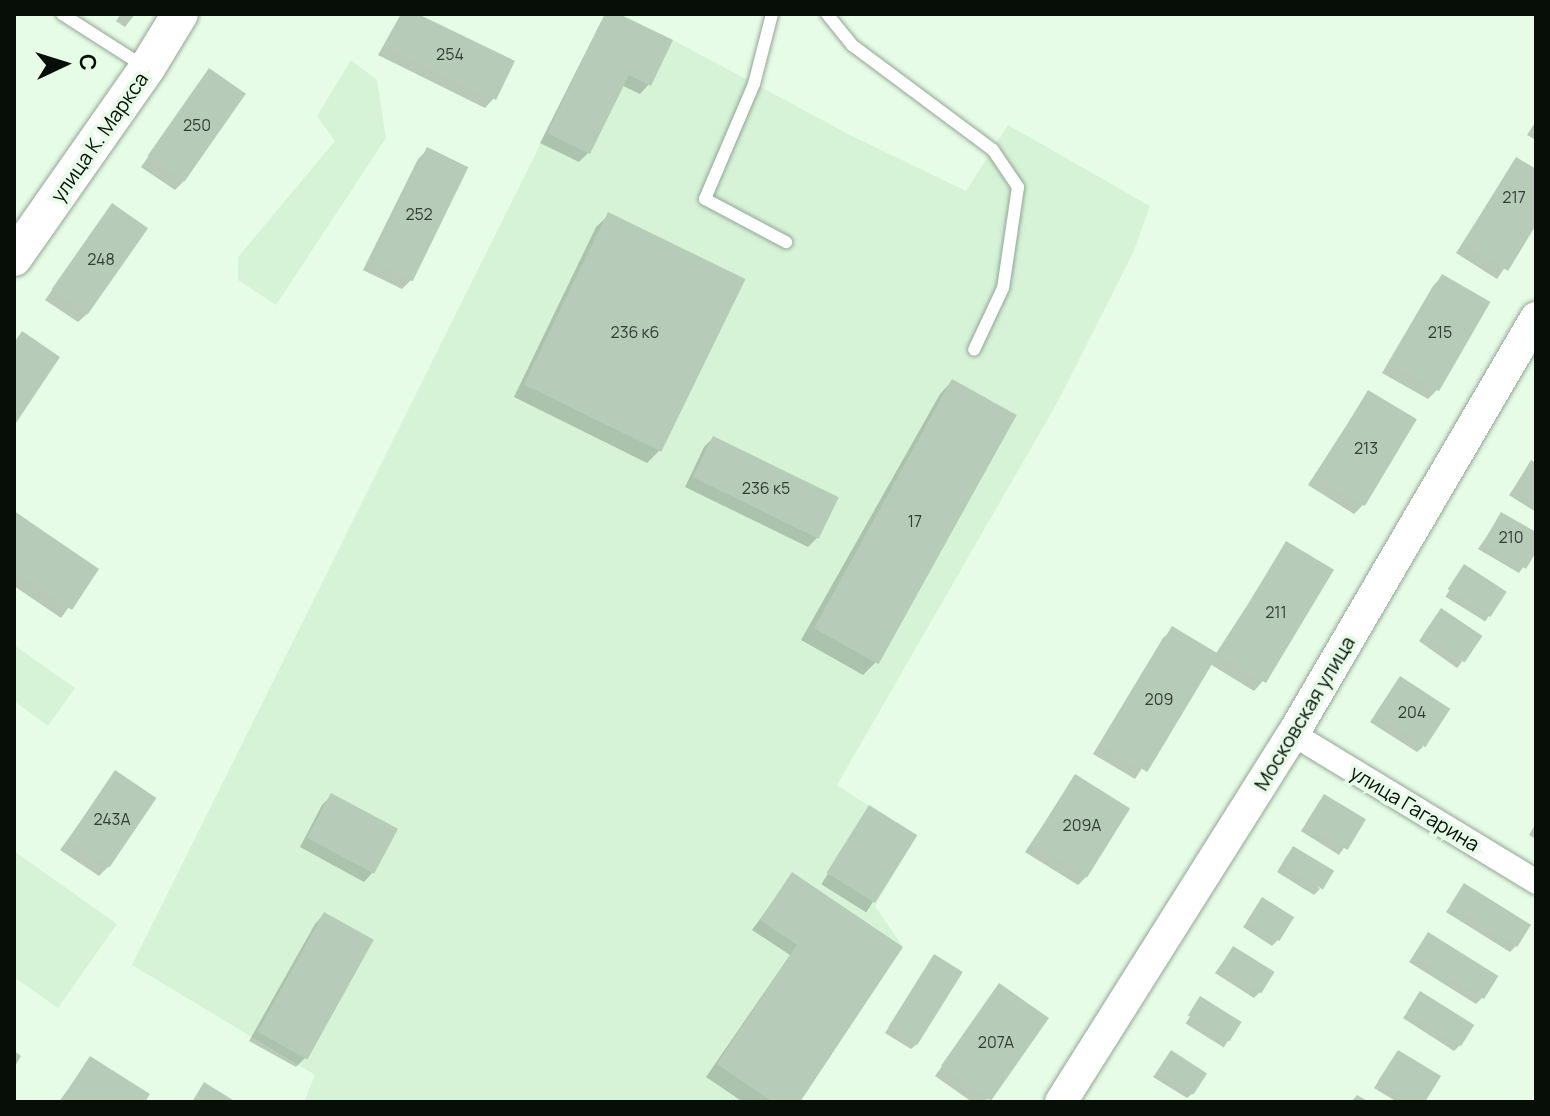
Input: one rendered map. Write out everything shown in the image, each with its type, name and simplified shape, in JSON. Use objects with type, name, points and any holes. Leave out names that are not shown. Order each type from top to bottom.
[{"type":"main road","name":"улица К. Маркса","points":[[14,258],[147,68],[180,14]]},
{"type":"street","name":"Московская улица","points":[[1061,1102],[1293,734],[1536,318]]},
{"type":"street","name":"улица Гагарина","points":[[1293,734],[1536,882]]},
{"type":"lane","points":[[62,14],[147,68]]},
{"type":"lane","points":[[772,14],[754,84],[705,199],[786,242]]},
{"type":"lane","points":[[827,14],[852,45],[993,150],[1018,187],[1003,288],[974,350]]},
{"type":"shaded area","points":[[605,14],[620,14],[850,135],[966,191],[1008,125],[1150,206],[1133,253],[1057,403],[837,785],[916,837],[875,906],[903,947],[800,1102],[304,1102],[315,1075],[132,965]]},
{"type":"shaded area","points":[[351,60],[377,80],[386,138],[276,305],[238,280],[238,257],[335,141],[317,116]]},
{"type":"shaded area","points":[[14,645],[75,688],[48,726],[14,701]]},
{"type":"shaded area","points":[[14,851],[117,924],[58,1008],[14,977]]},
{"type":"building","points":[[401,14],[418,14],[515,61],[496,100],[386,46]]},
{"type":"building","points":[[605,14],[619,14],[673,40],[651,86],[629,75],[590,154],[547,133]]},
{"type":"building","points":[[209,68],[246,94],[184,181],[148,156]]},
{"type":"building","points":[[427,147],[468,167],[413,281],[371,261]]},
{"type":"building","points":[[1516,157],[1536,169],[1536,225],[1508,271],[1463,243]]},
{"type":"building","points":[[112,203],[148,228],[88,314],[52,289]]},
{"type":"building","points":[[608,212],[746,279],[661,452],[524,385]]},
{"type":"building","points":[[1442,274],[1490,302],[1439,391],[1390,363]]},
{"type":"building","points":[[22,331],[60,357],[14,426],[14,343]]},
{"type":"building","points":[[952,379],[1017,415],[879,664],[814,628]]},
{"type":"building","points":[[1368,390],[1417,419],[1365,506],[1316,477]]},
{"type":"building","points":[[713,436],[839,497],[819,539],[693,477]]},
{"type":"building","points":[[1531,460],[1536,463],[1536,503],[1514,488]]},
{"type":"building","points":[[14,511],[99,569],[72,610],[14,571]]},
{"type":"building","points":[[1501,512],[1536,532],[1536,552],[1526,569],[1483,543]]},
{"type":"building","points":[[1286,541],[1334,570],[1266,683],[1218,654]]},
{"type":"building","points":[[1464,564],[1507,592],[1490,617],[1448,589]]},
{"type":"building","points":[[1441,608],[1482,636],[1465,662],[1423,635]]},
{"type":"building","points":[[1172,626],[1218,654],[1147,772],[1101,744]]},
{"type":"building","points":[[1400,676],[1450,709],[1425,747],[1375,715]]},
{"type":"building","points":[[115,770],[156,798],[109,868],[68,840]]},
{"type":"building","points":[[1075,774],[1130,808],[1087,877],[1032,843]]},
{"type":"building","points":[[331,793],[398,829],[374,874],[307,838]]},
{"type":"building","points":[[1324,794],[1366,819],[1347,850],[1305,825]]},
{"type":"building","points":[[869,805],[917,835],[875,903],[827,873]]},
{"type":"building","points":[[1293,846],[1334,871],[1323,890],[1282,865]]},
{"type":"building","points":[[792,872],[903,947],[800,1102],[773,1102],[717,1064],[797,945],[760,920]]},
{"type":"building","points":[[1464,883],[1531,925],[1517,947],[1450,905]]},
{"type":"building","points":[[1262,897],[1294,917],[1279,941],[1247,921]]},
{"type":"building","points":[[324,912],[374,940],[307,1059],[258,1032]]},
{"type":"building","points":[[1428,932],[1498,976],[1484,999],[1414,955]]},
{"type":"building","points":[[1233,946],[1275,972],[1261,993],[1220,967]]},
{"type":"building","points":[[934,954],[963,972],[917,1045],[888,1027]]},
{"type":"building","points":[[999,983],[1049,1018],[991,1101],[941,1066]]},
{"type":"building","points":[[1420,991],[1474,1025],[1461,1046],[1407,1012]]},
{"type":"building","points":[[1200,996],[1242,1022],[1229,1041],[1188,1016]]},
{"type":"building","points":[[1171,1050],[1207,1073],[1193,1094],[1157,1071]]},
{"type":"building","points":[[1398,1050],[1441,1076],[1425,1102],[1412,1102],[1378,1081]]},
{"type":"building","points":[[90,1056],[150,1094],[145,1102],[60,1102]]},
{"type":"building","points":[[204,1082],[236,1102],[192,1102]]}]
